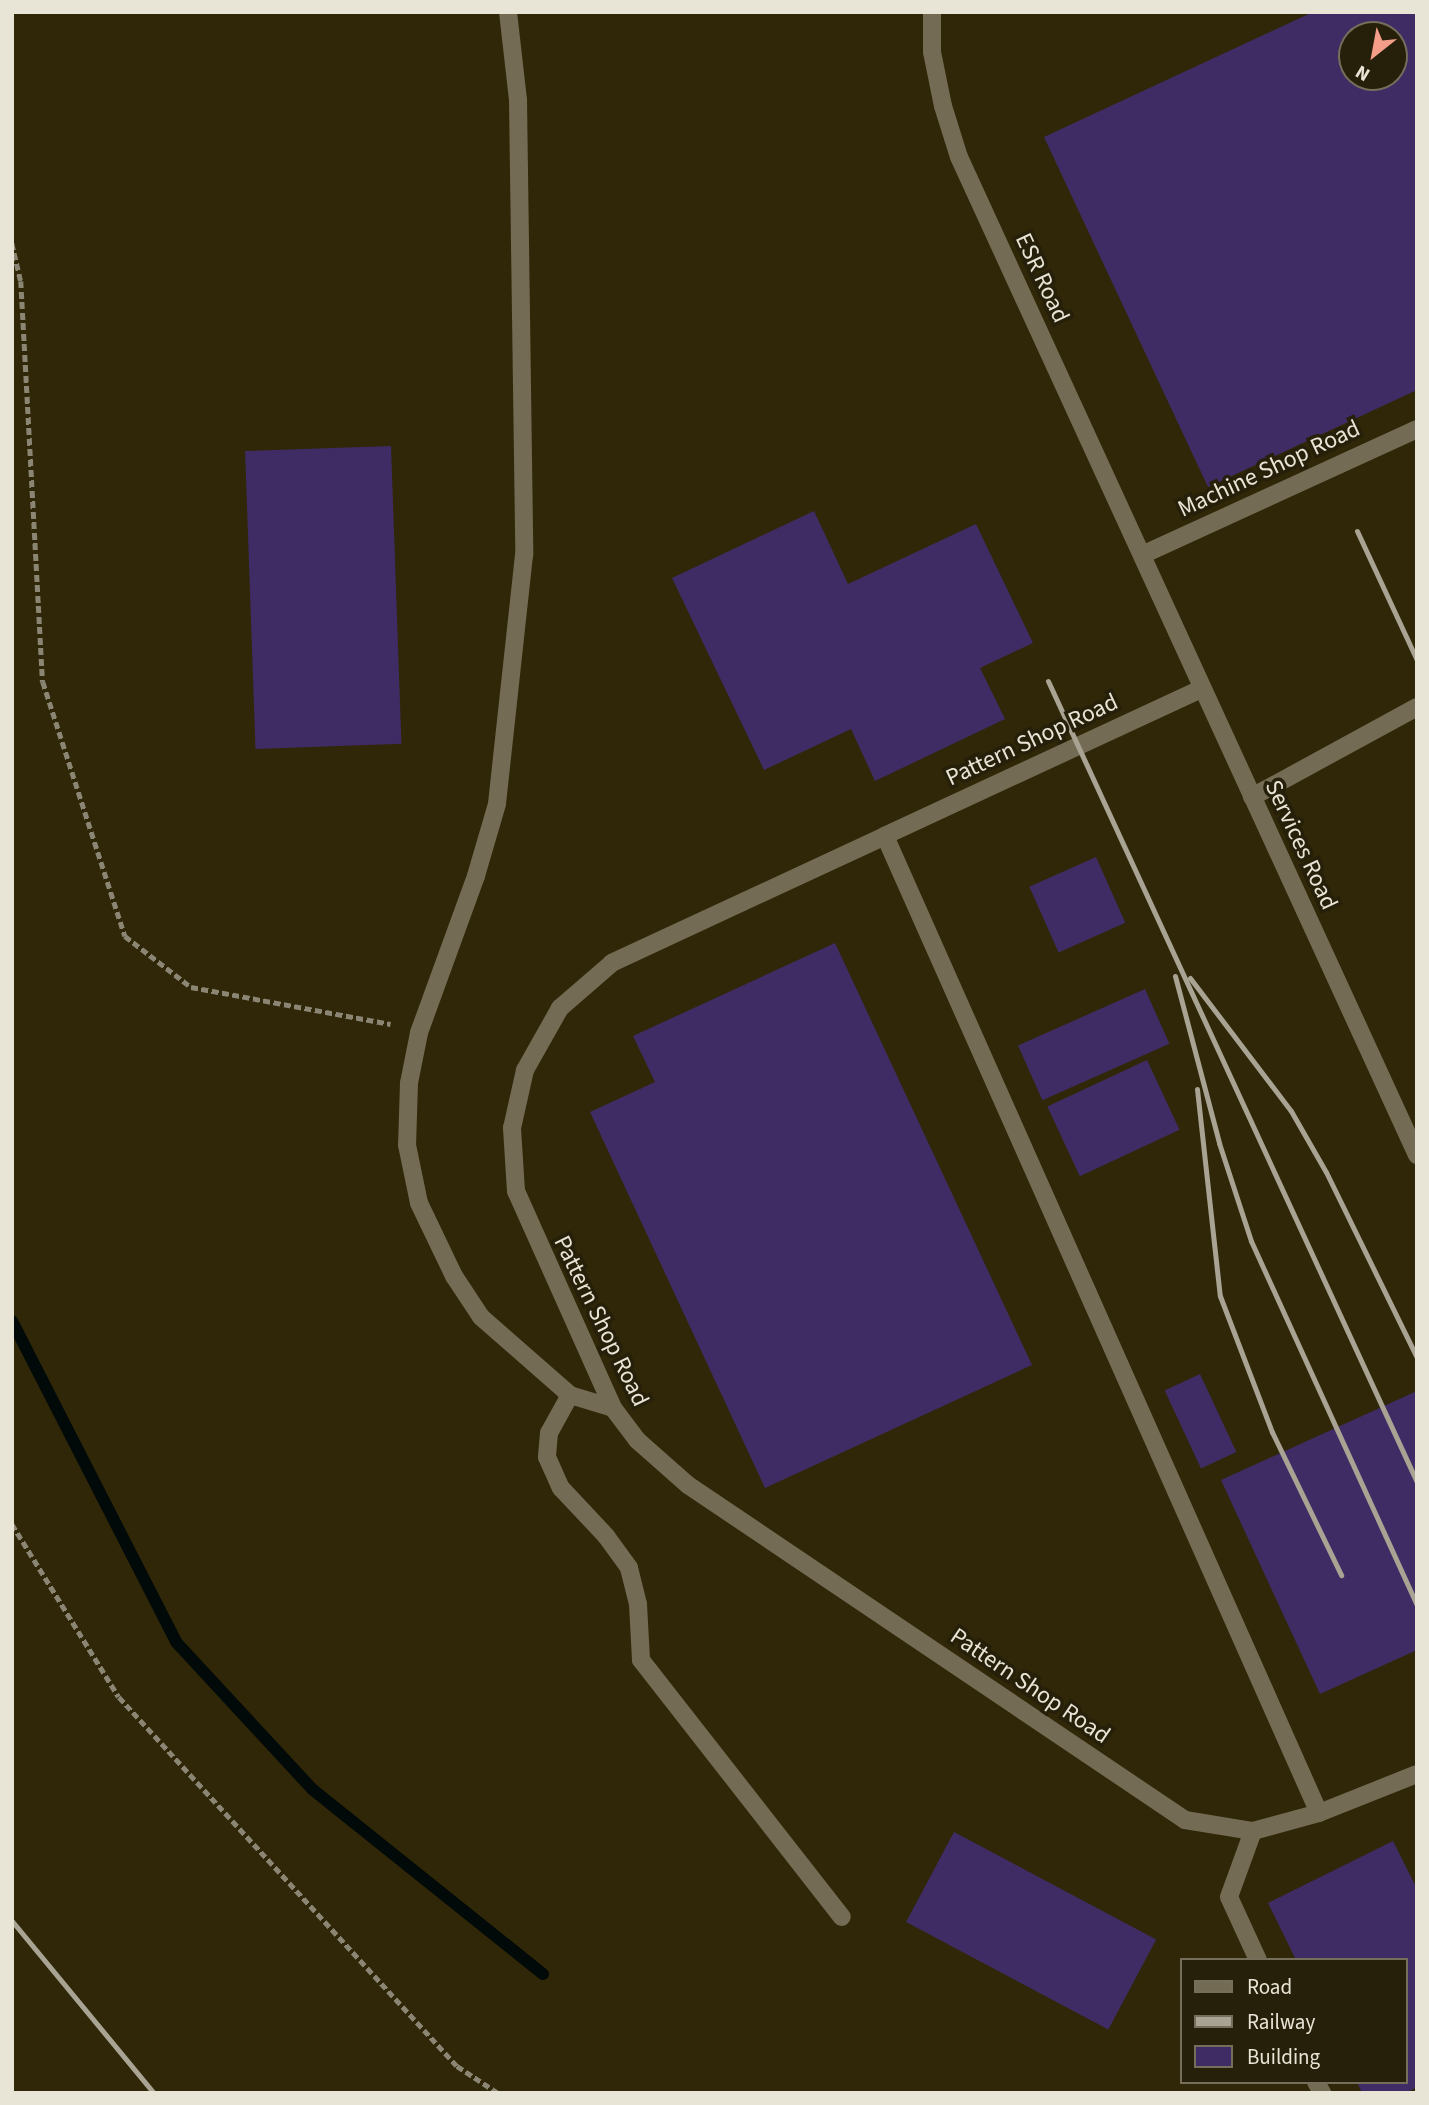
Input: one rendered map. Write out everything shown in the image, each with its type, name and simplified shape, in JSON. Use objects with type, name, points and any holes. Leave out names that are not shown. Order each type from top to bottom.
[{"type":"street","points":[[508,12],[518,100],[524,555],[496,804],[477,876],[419,1033],[406,1119],[410,1166],[419,1203],[454,1276],[481,1317],[570,1395],[613,1408]]},
{"type":"street","name":"ESR Road","points":[[932,12],[937,79],[959,157],[1142,555]]},
{"type":"street","name":"Machine Shop Road","points":[[1142,555],[1417,429]]},
{"type":"street","name":"Services Road","points":[[1142,555],[1201,689],[1417,1155]]},
{"type":"street","name":"Pattern Shop Road","points":[[1201,689],[612,963],[560,1007],[525,1070],[512,1128],[516,1191],[613,1408],[637,1440],[688,1485],[1185,1820],[1253,1831],[1319,1813],[1417,1774]]},
{"type":"street","points":[[1252,797],[1417,707]]},
{"type":"street","points":[[885,836],[1319,1813]]},
{"type":"street","points":[[570,1395],[549,1433],[547,1457],[561,1489],[606,1536],[629,1568],[638,1604],[641,1660],[842,1917]]},
{"type":"street","points":[[1253,1831],[1229,1897],[1257,1958]]},
{"type":"path","points":[[12,243],[21,281],[43,682],[125,936],[191,987],[270,1004],[365,1016],[419,1033]]},
{"type":"path","points":[[12,1524],[119,1697],[457,2066],[498,2093]]},
{"type":"shaded area","points":[[12,12],[1417,12],[1417,2093],[12,2093]]},
{"type":"building","points":[[1313,12],[1417,12],[1417,390],[1208,487],[1044,137]]},
{"type":"building","points":[[391,446],[401,744],[255,749],[245,451]]},
{"type":"building","points":[[814,511],[848,584],[976,524],[1033,643],[980,668],[1005,719],[875,781],[851,729],[764,770],[672,578]]},
{"type":"building","points":[[1096,857],[1125,923],[1059,952],[1029,887]]},
{"type":"building","points":[[835,943],[1032,1365],[765,1488],[590,1112],[655,1082],[633,1036]]},
{"type":"building","points":[[1145,989],[1169,1044],[1042,1100],[1018,1046]]},
{"type":"building","points":[[1147,1060],[1180,1130],[1080,1176],[1047,1106]]},
{"type":"building","points":[[1200,1374],[1236,1452],[1201,1468],[1165,1390]]},
{"type":"building","points":[[1417,1391],[1417,1650],[1320,1694],[1221,1480]]},
{"type":"building","points":[[954,1832],[1156,1940],[1108,2030],[906,1922]]},
{"type":"building","points":[[1393,1841],[1417,1889],[1417,2087],[1406,2093],[1362,2093],[1358,2084],[1408,2084],[1408,1958],[1295,1958],[1268,1903]]},
{"type":"waterway","points":[[12,1321],[176,1642],[312,1789],[543,1974]]},
{"type":"railway","points":[[1357,531],[1417,660]]},
{"type":"railway","points":[[1048,681],[1417,1482]]},
{"type":"railway","points":[[1175,976],[1219,1143],[1251,1241],[1417,1605]]},
{"type":"railway","points":[[1190,978],[1291,1111],[1326,1172],[1417,1358]]},
{"type":"railway","points":[[1197,1089],[1220,1296],[1272,1432],[1341,1575]]},
{"type":"railway","points":[[12,1921],[154,2093]]}]
